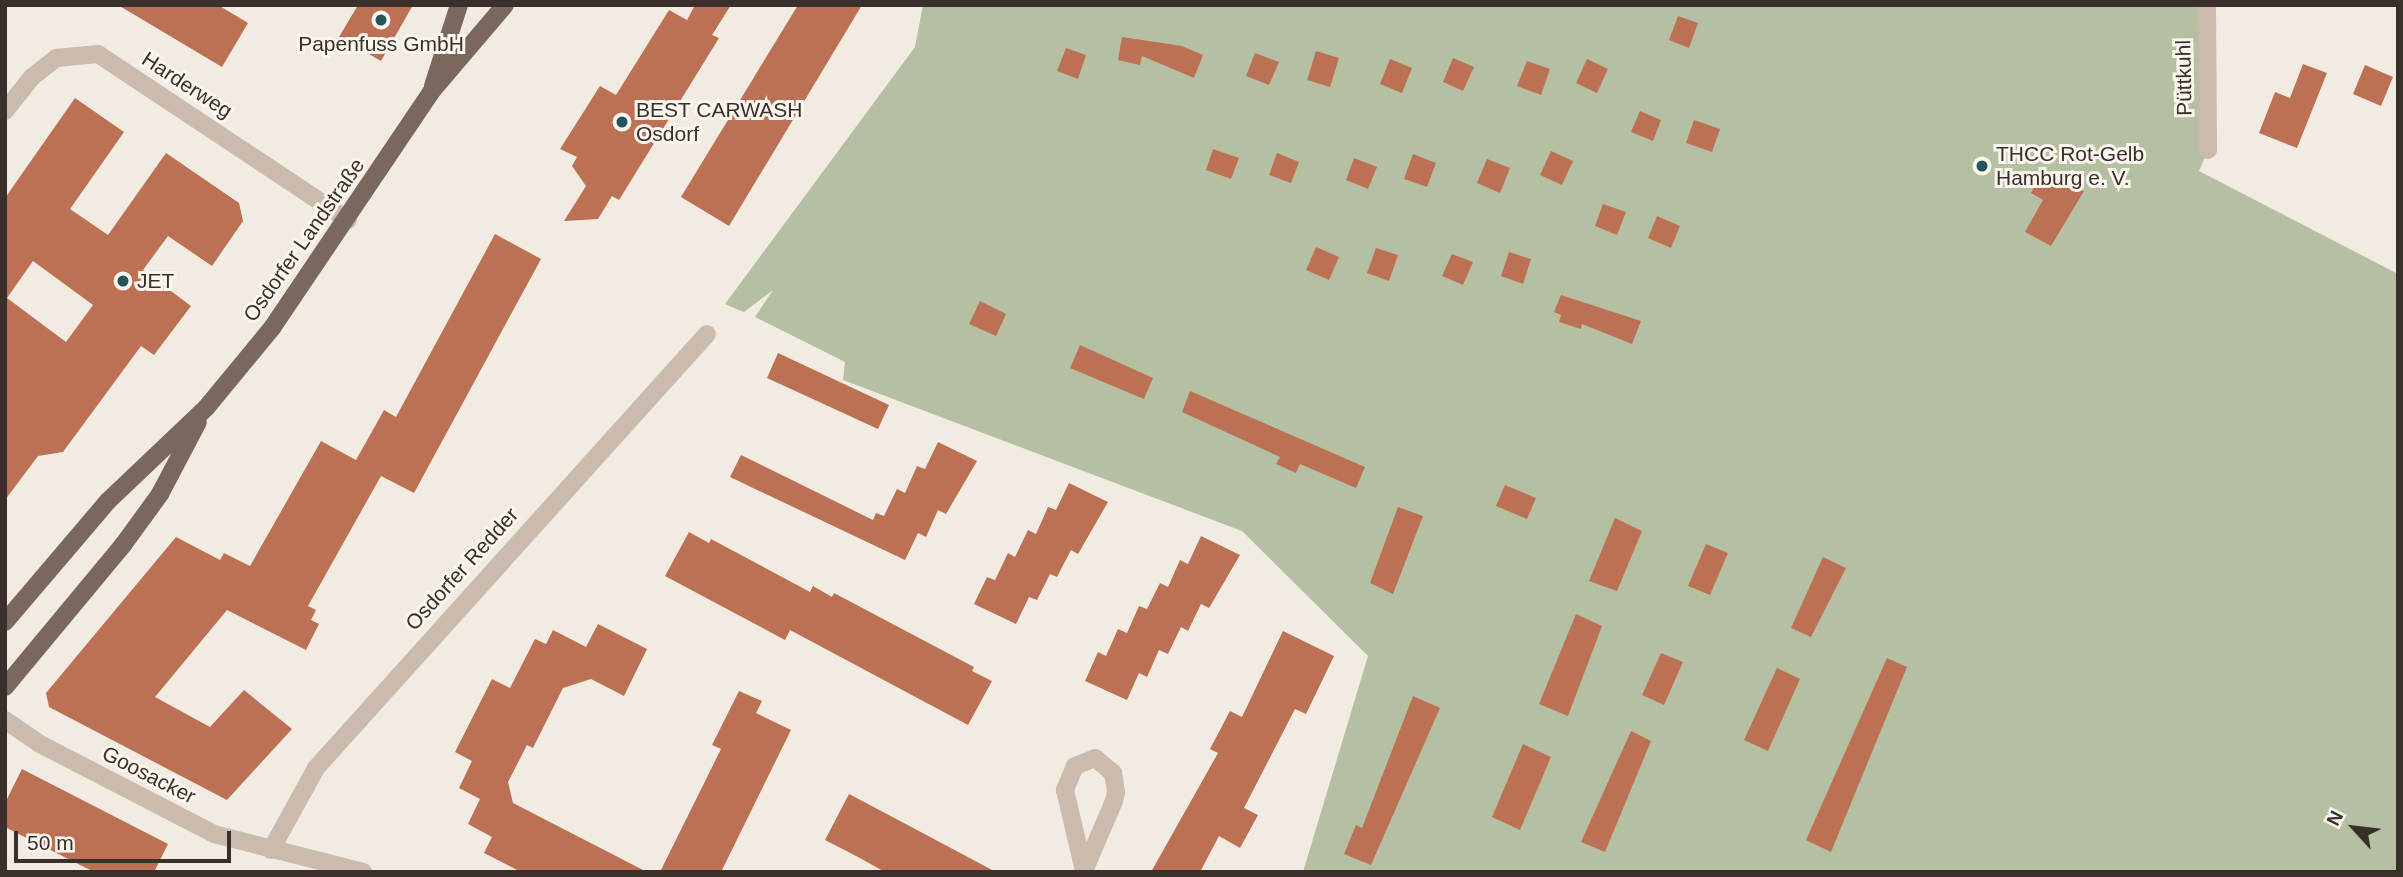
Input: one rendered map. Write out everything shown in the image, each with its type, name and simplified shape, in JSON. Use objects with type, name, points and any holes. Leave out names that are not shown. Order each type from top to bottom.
[{"type":"main road","name":"Osdorfer Landstraße","points":[[431,92],[459,5]]},
{"type":"main road","name":"Osdorfer Landstraße","points":[[5,622],[108,501],[206,408],[272,328],[348,219],[431,92],[505,5]]},
{"type":"main road","name":"Osdorfer Landstraße","points":[[5,687],[160,494],[206,408]]},
{"type":"street","name":"Püttkuhl","points":[[2207,5],[2208,150]]},
{"type":"street","name":"Harderweg","points":[[5,111],[32,77],[56,58],[98,54],[348,219]]},
{"type":"street","name":"Osdorfer Redder","points":[[271,850],[316,768],[707,334]]},
{"type":"street","name":"Goosacker","points":[[5,720],[40,744],[214,834],[363,872]]},
{"type":"street","points":[[1095,758],[1113,773],[1116,792],[1084,871],[1065,790],[1075,766],[1095,758]]},
{"type":"green space","points":[[923,5],[2207,5],[2208,150],[2199,171],[2398,274],[2398,872],[1303,872],[1368,656],[1242,531],[843,380],[845,362],[755,317],[773,290],[744,312],[725,304],[915,47]]},
{"type":"building","points":[[118,5],[218,5],[248,23],[222,67]]},
{"type":"building","points":[[358,5],[413,5],[381,61],[339,37]]},
{"type":"building","name":"BEST CARWASH Osdorf","points":[[695,5],[731,5],[712,35],[719,38],[619,200],[612,196],[598,219],[564,221],[586,186],[572,166],[577,157],[560,149],[600,86],[616,95],[669,10],[687,20]]},
{"type":"building","points":[[798,5],[862,5],[729,226],[681,197]]},
{"type":"building","points":[[1678,16],[1698,23],[1689,48],[1669,40]]},
{"type":"building","points":[[1122,37],[1182,46],[1203,55],[1194,78],[1142,56],[1140,65],[1118,60]]},
{"type":"building","points":[[1066,48],[1086,55],[1078,79],[1057,71]]},
{"type":"building","points":[[1316,51],[1339,58],[1330,87],[1307,80]]},
{"type":"building","points":[[1255,53],[1279,62],[1269,85],[1246,76]]},
{"type":"building","points":[[1453,58],[1474,67],[1463,91],[1443,82]]},
{"type":"building","points":[[1390,59],[1412,68],[1402,93],[1380,84]]},
{"type":"building","points":[[1587,59],[1608,69],[1597,93],[1576,83]]},
{"type":"building","points":[[1527,61],[1550,69],[1541,95],[1517,86]]},
{"type":"building","points":[[2303,64],[2327,73],[2297,148],[2259,133],[2275,92],[2290,98]]},
{"type":"building","points":[[2365,65],[2393,77],[2381,106],[2353,94]]},
{"type":"building","points":[[75,98],[124,132],[70,209],[108,235],[166,153],[239,203],[243,221],[212,266],[168,236],[143,270],[191,306],[154,355],[141,346],[63,452],[38,456],[5,500],[5,198]],"holes":[[[33,261],[93,305],[66,342],[7,298]]]},
{"type":"building","points":[[1640,111],[1661,120],[1653,141],[1631,132]]},
{"type":"building","points":[[1694,120],[1720,129],[1712,152],[1686,143]]},
{"type":"building","points":[[1213,149],[1239,158],[1231,179],[1206,170]]},
{"type":"building","points":[[1551,151],[1573,161],[1562,185],[1540,175]]},
{"type":"building","points":[[1277,153],[1299,162],[1291,183],[1269,175]]},
{"type":"building","points":[[1413,154],[1436,163],[1427,187],[1404,179]]},
{"type":"building","points":[[1354,158],[1377,167],[1368,189],[1346,180]]},
{"type":"building","points":[[1487,159],[1510,168],[1500,193],[1477,183]]},
{"type":"building","points":[[2042,171],[2084,191],[2051,246],[2025,232],[2043,200],[2031,193]]},
{"type":"building","points":[[1603,204],[1626,212],[1617,235],[1595,226]]},
{"type":"building","points":[[1657,216],[1680,226],[1671,248],[1648,238]]},
{"type":"building","points":[[495,234],[541,259],[414,493],[381,476],[308,606],[316,610],[311,620],[319,624],[306,650],[227,610],[155,697],[210,727],[244,690],[292,729],[227,800],[49,707],[46,693],[176,537],[220,560],[224,553],[250,566],[321,441],[356,460],[384,410],[396,417]]},
{"type":"building","points":[[1316,247],[1339,257],[1329,280],[1306,270]]},
{"type":"building","points":[[1376,248],[1398,255],[1389,281],[1367,273]]},
{"type":"building","points":[[1509,252],[1531,259],[1523,284],[1501,276]]},
{"type":"building","points":[[1452,254],[1473,262],[1463,285],[1442,276]]},
{"type":"building","points":[[1561,295],[1641,321],[1632,344],[1582,324],[1581,329],[1559,322],[1561,315],[1554,312]]},
{"type":"building","points":[[980,301],[1006,314],[996,336],[969,324]]},
{"type":"building","points":[[1080,345],[1153,378],[1144,399],[1070,368]]},
{"type":"building","points":[[778,353],[889,405],[878,429],[767,378]]},
{"type":"building","points":[[1190,391],[1365,467],[1356,488],[1300,464],[1296,473],[1276,464],[1280,457],[1182,412]]},
{"type":"building","points":[[938,442],[977,461],[946,514],[938,510],[926,537],[918,533],[905,560],[730,477],[741,455],[873,520],[876,513],[884,516],[897,489],[905,493],[917,466],[925,469]]},
{"type":"building","points":[[1069,483],[1108,502],[1078,554],[1071,550],[1057,577],[1050,574],[1037,600],[1029,597],[1016,624],[974,604],[987,577],[995,580],[1008,553],[1015,557],[1028,530],[1036,534],[1048,507],[1056,510]]},
{"type":"building","points":[[1505,485],[1536,498],[1527,519],[1496,506]]},
{"type":"building","points":[[1398,507],[1423,516],[1393,594],[1370,583]]},
{"type":"building","points":[[1615,518],[1642,531],[1617,591],[1589,581]]},
{"type":"building","points":[[689,532],[709,543],[711,539],[810,592],[813,586],[832,597],[834,593],[974,667],[972,671],[992,681],[968,725],[790,630],[785,640],[665,576]]},
{"type":"building","points":[[1201,536],[1240,555],[1209,608],[1201,604],[1188,631],[1181,627],[1168,654],[1159,650],[1147,677],[1139,673],[1127,700],[1085,681],[1098,652],[1106,656],[1118,629],[1127,633],[1139,606],[1147,609],[1160,583],[1168,587],[1180,560],[1188,564]]},
{"type":"building","points":[[1706,544],[1728,553],[1710,595],[1688,586]]},
{"type":"building","points":[[1823,557],[1846,568],[1811,637],[1791,628]]},
{"type":"building","points":[[1576,614],[1602,626],[1568,716],[1539,704]]},
{"type":"building","points":[[598,624],[647,649],[624,696],[591,679],[563,688],[533,748],[527,745],[508,782],[513,803],[647,872],[521,872],[484,853],[492,837],[468,824],[480,799],[459,788],[472,761],[455,752],[492,679],[510,688],[535,639],[546,644],[553,630],[586,647]]},
{"type":"building","points":[[1283,631],[1334,656],[1306,714],[1295,709],[1244,808],[1258,815],[1240,848],[1219,836],[1200,872],[1151,872],[1218,753],[1210,749],[1230,711],[1242,717]]},
{"type":"building","points":[[1661,653],[1683,662],[1664,705],[1642,695]]},
{"type":"building","points":[[1887,658],[1907,667],[1831,852],[1806,840]]},
{"type":"building","points":[[1777,668],[1800,679],[1768,751],[1744,740]]},
{"type":"building","points":[[739,691],[762,701],[756,713],[791,730],[721,872],[660,872],[721,749],[712,745]]},
{"type":"building","points":[[1413,696],[1440,708],[1371,865],[1344,854],[1356,825],[1362,828]]},
{"type":"building","points":[[1631,731],[1651,741],[1605,852],[1581,842]]},
{"type":"building","points":[[1523,744],[1551,757],[1520,830],[1492,817]]},
{"type":"building","points":[[22,769],[168,844],[154,872],[94,872],[5,827],[5,803]]},
{"type":"building","points":[[849,794],[996,872],[885,872],[825,840]]},
{"type":"place","name":"Papenfuss GmbH","points":[[381,20]]},
{"type":"place","name":"BEST CARWASH Osdorf","points":[[622,122]]},
{"type":"place","name":"THCC Rot-Gelb Hamburg e. V.","points":[[1982,166]]},
{"type":"place","name":"JET","points":[[123,281]]}]
